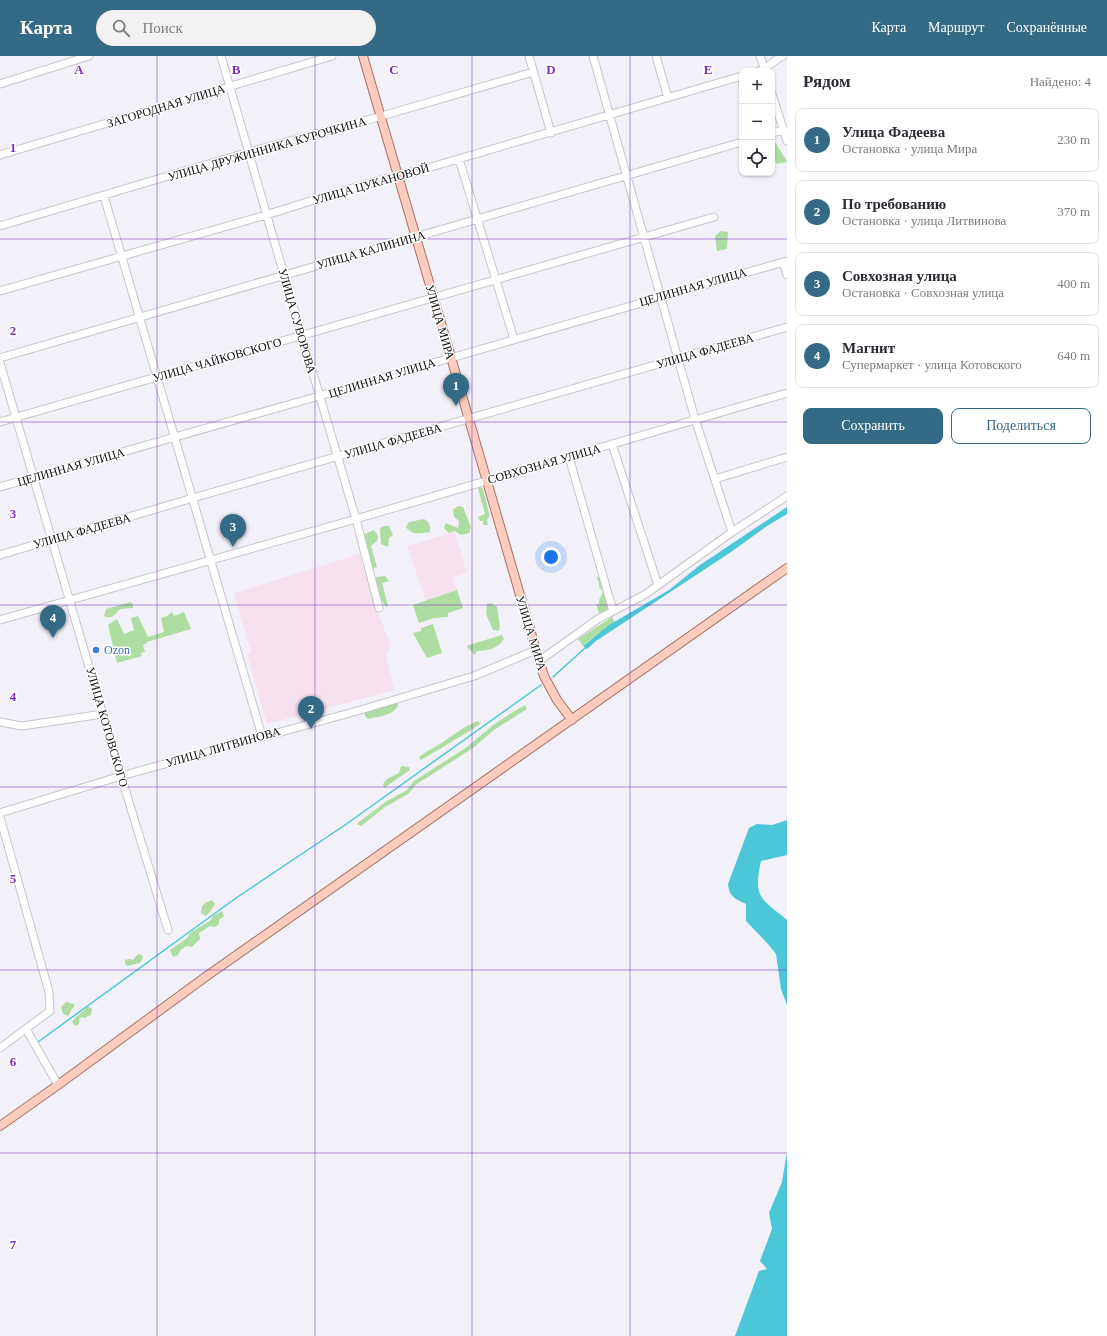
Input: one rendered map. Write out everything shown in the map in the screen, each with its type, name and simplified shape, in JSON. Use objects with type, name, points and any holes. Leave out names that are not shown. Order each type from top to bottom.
[{"type":"main road","name":"УЛИЦА МИРА","points":[[363,56],[415,237],[488,480],[539,661],[544,676],[557,700],[572,720]]},
{"type":"main road","points":[[0,1126],[204,978],[787,568]]},
{"type":"street","points":[[0,84],[89,56]]},
{"type":"street","name":"УЛИЦА СУВОРОВА","points":[[221,56],[356,519],[380,608]]},
{"type":"street","name":"ЗАГОРОДНАЯ УЛИЦА","points":[[0,156],[332,56]]},
{"type":"street","points":[[529,56],[551,133]]},
{"type":"street","points":[[593,56],[695,419],[732,532]]},
{"type":"street","points":[[656,56],[668,98]]},
{"type":"street","points":[[760,56],[762,68]]},
{"type":"street","points":[[765,68],[783,56]]},
{"type":"street","name":"УЛИЦА ДРУЖИННИКА КУРОЧКИНА","points":[[0,226],[249,152],[534,72]]},
{"type":"street","name":"УЛИЦА ЦУКАНОВОЙ","points":[[0,291],[398,175],[551,133],[739,77]]},
{"type":"street","points":[[775,104],[787,141]]},
{"type":"street","points":[[775,132],[783,130]]},
{"type":"street","name":"УЛИЦА КАЛИНИНА","points":[[0,358],[739,143]]},
{"type":"street","points":[[459,159],[514,339]]},
{"type":"street","points":[[104,196],[262,736]]},
{"type":"street","name":"УЛИЦА ЧАЙКОВСКОГО","points":[[0,422],[714,217]]},
{"type":"street","points":[[785,261],[787,275]]},
{"type":"street","name":"ЦЕЛИННАЯ УЛИЦА","points":[[0,487],[785,261]]},
{"type":"street","name":"УЛИЦА ФАДЕЕВА","points":[[0,555],[193,498],[787,328]]},
{"type":"street","name":"УЛИЦА КОТОВСКОГО","points":[[0,363],[121,776],[168,930]]},
{"type":"street","name":"СОВХОЗНАЯ УЛИЦА","points":[[0,620],[356,519],[787,392]]},
{"type":"street","points":[[612,444],[658,584]]},
{"type":"street","points":[[569,457],[613,611]]},
{"type":"street","points":[[715,479],[787,457]]},
{"type":"street","points":[[539,661],[598,619],[646,594],[732,532],[787,496]]},
{"type":"street","name":"УЛИЦА ЛИТВИНОВА","points":[[0,813],[121,776],[357,711],[474,676],[536,650]]},
{"type":"street","points":[[0,722],[22,726],[103,714]]},
{"type":"street","points":[[0,817],[49,992],[50,1011],[0,1048]]},
{"type":"street","points":[[26,1029],[58,1085]]},
{"type":"shaded area","points":[[455,532],[467,573],[453,577],[457,590],[426,601],[407,546]]},
{"type":"shaded area","points":[[360,554],[380,618],[391,646],[386,657],[395,690],[267,724],[247,654],[251,653],[234,593]]},
{"type":"green space","points":[[775,142],[787,161],[777,164],[775,161]]},
{"type":"green space","points":[[721,231],[728,232],[727,249],[717,251],[715,236]]},
{"type":"green space","points":[[480,486],[483,489],[490,515],[487,520],[488,525],[483,525],[483,521],[480,521],[478,517],[485,514],[478,489]]},
{"type":"green space","points":[[458,506],[463,507],[471,527],[469,533],[461,535],[455,531],[449,533],[444,528],[446,523],[458,528],[459,521],[454,517],[453,510]]},
{"type":"green space","points":[[424,519],[429,524],[430,532],[414,533],[406,527],[409,522]]},
{"type":"green space","points":[[389,526],[393,535],[389,538],[388,547],[381,544],[380,528]]},
{"type":"green space","points":[[374,530],[378,536],[377,541],[371,546],[377,567],[373,568],[366,556],[363,535]]},
{"type":"green space","points":[[385,576],[389,581],[382,583],[388,606],[386,607],[379,596],[379,588],[376,583],[376,577]]},
{"type":"green space","points":[[601,576],[609,606],[607,611],[599,613],[596,604],[599,604],[599,600],[603,592],[599,587],[597,577]]},
{"type":"green space","points":[[457,590],[463,608],[448,613],[448,617],[434,618],[419,623],[413,605]]},
{"type":"green space","points":[[131,602],[133,608],[120,609],[111,617],[104,616],[106,609]]},
{"type":"green space","points":[[491,603],[497,607],[500,626],[499,631],[493,630],[486,614],[487,604]]},
{"type":"green space","points":[[172,612],[174,616],[184,612],[191,629],[147,642],[143,645],[145,652],[141,653],[142,656],[117,663],[108,625],[117,619],[124,634],[134,630],[131,618],[138,616],[148,637],[164,632],[161,618]]},
{"type":"green space","points":[[612,617],[615,622],[583,646],[578,639]]},
{"type":"green space","points":[[433,624],[442,653],[427,658],[413,633],[421,631],[421,628]]},
{"type":"green space","points":[[502,635],[504,639],[499,645],[489,650],[477,651],[475,655],[467,647],[469,645]]},
{"type":"green space","points":[[396,702],[398,705],[396,709],[390,713],[368,719],[365,716],[367,711]]},
{"type":"green space","points":[[525,705],[527,709],[494,730],[473,748],[417,784],[408,794],[385,807],[361,826],[357,824],[387,801],[407,790],[414,781],[467,747],[493,725]]},
{"type":"green space","points":[[478,721],[480,724],[473,729],[421,760],[419,757],[464,728]]},
{"type":"green space","points":[[401,766],[409,767],[410,770],[384,788],[383,784],[387,779],[399,773]]},
{"type":"green space","points":[[212,900],[215,904],[206,916],[201,913],[202,906]]},
{"type":"green space","points":[[222,911],[224,916],[219,920],[219,924],[215,927],[210,926],[199,933],[200,939],[192,947],[186,946],[178,955],[173,957],[170,950],[187,938],[190,933]]},
{"type":"green space","points":[[138,954],[142,955],[143,958],[140,963],[127,966],[125,960],[133,960]]},
{"type":"green space","points":[[66,1002],[74,1004],[74,1007],[68,1016],[63,1014],[61,1007]]},
{"type":"green space","points":[[88,1006],[92,1009],[91,1015],[79,1019],[79,1024],[75,1026],[72,1022]]},
{"type":"water","points":[[787,507],[787,514],[596,641],[587,649],[583,646],[609,625],[669,590],[700,565]]},
{"type":"water","points":[[787,820],[787,855],[761,861],[758,882],[761,896],[770,907],[787,920],[787,1005],[781,989],[776,954],[746,921],[746,904],[731,895],[728,884],[749,828],[757,824],[772,825]]},
{"type":"water","points":[[787,1152],[787,1336],[735,1336],[759,1271],[767,1269],[760,1261],[772,1229],[769,1213],[782,1182]]},
{"type":"waterway","points":[[553,677],[585,648]]},
{"type":"waterway","points":[[38,1042],[236,898],[345,825],[541,685]]},
{"type":"place","name":"Улица Фадеева","points":[[456,406]]},
{"type":"place","name":"Совхозная улица","points":[[233,547]]},
{"type":"place","name":"Магнит","points":[[53,638]]},
{"type":"place","name":"Ozon","points":[[96,650]]},
{"type":"place","name":"По требованию","points":[[311,729]]}]
